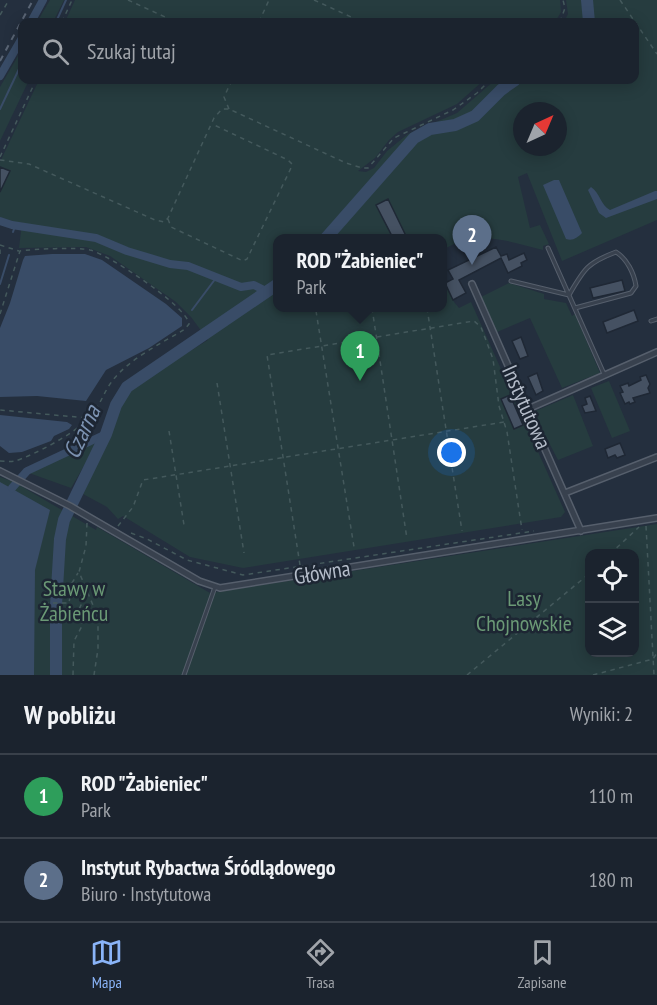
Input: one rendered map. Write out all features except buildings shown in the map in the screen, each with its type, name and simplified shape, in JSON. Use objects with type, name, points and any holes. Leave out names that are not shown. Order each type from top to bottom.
[{"type":"street","name":"Instytutowa","points":[[472,284],[581,531]]},
{"type":"street","points":[[528,409],[657,352]]},
{"type":"street","points":[[565,493],[657,457]]},
{"type":"street","points":[[0,471],[79,511],[178,569],[215,587]]},
{"type":"street","name":"Główna","points":[[215,587],[657,518]]},
{"type":"lane","points":[[548,248],[605,375]]},
{"type":"lane","points":[[569,295],[584,270],[595,260],[616,252],[624,257],[635,278],[636,286],[631,293],[575,308]]},
{"type":"lane","points":[[511,281],[569,295]]},
{"type":"lane","points":[[651,321],[657,319]]},
{"type":"lane","points":[[184,675],[215,587]]},
{"type":"path","points":[[0,15],[9,0]]},
{"type":"path","points":[[64,18],[72,0]]},
{"type":"path","points":[[128,0],[167,18]]},
{"type":"path","points":[[261,18],[270,0]]},
{"type":"path","points":[[314,0],[353,18]]},
{"type":"path","points":[[561,18],[565,8],[563,0]]},
{"type":"path","points":[[621,1],[633,18]]},
{"type":"path","points":[[639,28],[657,54]]},
{"type":"path","points":[[34,84],[0,159],[29,164],[164,222],[168,218],[211,123],[222,109],[230,110],[346,163],[368,168],[394,138],[453,110],[486,84]]},
{"type":"path","points":[[230,84],[224,97],[230,110]]},
{"type":"path","points":[[168,218],[171,227],[243,261],[247,259],[291,168],[292,164],[288,160],[211,123]]},
{"type":"path","points":[[0,254],[0,245],[20,251],[88,249],[120,265],[164,296],[189,320],[185,329],[125,367],[112,381],[93,414],[73,433],[14,461],[0,461]]},
{"type":"path","points":[[0,314],[20,251]]},
{"type":"path","points":[[316,312],[354,548]]},
{"type":"path","points":[[373,312],[407,539]]},
{"type":"path","points":[[428,312],[462,531]]},
{"type":"path","points":[[300,567],[267,355],[474,321],[478,322],[493,358],[499,406],[505,422],[524,540]]},
{"type":"path","points":[[217,383],[243,553]]},
{"type":"path","points":[[0,410],[87,418]]},
{"type":"path","points":[[505,422],[143,480],[133,507],[116,528],[147,539],[187,560],[237,574],[254,574],[537,531]]},
{"type":"path","points":[[168,431],[184,525]]},
{"type":"path","points":[[73,675],[74,641],[83,624],[68,603],[72,583],[79,572],[86,546],[88,516]]},
{"type":"path","points":[[615,549],[646,520]]},
{"type":"path","points":[[646,520],[654,675]]},
{"type":"path","points":[[79,572],[98,617],[98,649],[94,675]]},
{"type":"path","points":[[467,675],[585,577]]},
{"type":"path","points":[[76,616],[87,594]]},
{"type":"path","points":[[44,603],[68,603]]},
{"type":"path","points":[[593,675],[653,659],[657,653]]},
{"type":"green space","points":[[50,0],[64,0],[55,18],[39,18]]},
{"type":"green space","points":[[75,0],[560,0],[561,12],[557,18],[67,18]]},
{"type":"green space","points":[[566,0],[657,0],[657,220],[562,261],[527,173],[518,177],[530,228],[540,225],[549,244],[543,246],[543,250],[517,243],[480,238],[447,248],[447,234],[273,234],[273,312],[447,312],[447,287],[459,308],[471,302],[565,512],[561,517],[243,568],[190,557],[123,516],[118,519],[107,507],[83,494],[131,387],[208,340],[191,317],[176,302],[110,256],[86,247],[19,248],[22,223],[0,217],[0,162],[37,84],[480,84],[457,104],[398,132],[375,158],[358,171],[366,172],[374,168],[387,151],[408,134],[457,113],[490,84],[639,84],[639,18],[566,18],[568,14]]},
{"type":"green space","points":[[18,56],[18,84],[27,84],[0,141],[0,87]]},
{"type":"green space","points":[[509,283],[544,294],[544,299],[566,303],[572,316],[575,314],[600,373],[562,388],[530,318],[497,332],[481,297]]},
{"type":"green space","points":[[609,381],[630,431],[612,438],[591,388]]},
{"type":"green space","points":[[573,395],[593,446],[558,460],[533,412]]},
{"type":"green space","points":[[98,442],[71,488],[29,473],[53,460]]},
{"type":"green space","name":"Lasy Chojnowskie","points":[[0,477],[14,482],[96,530],[97,527],[210,593],[657,524],[657,675],[0,675]]},
{"type":"water","points":[[559,180],[582,233],[577,238],[566,239],[543,185]]},
{"type":"water","points":[[591,187],[604,206],[610,210],[655,191],[657,191],[657,199],[606,218],[599,213],[588,190]]},
{"type":"water","points":[[85,254],[102,260],[166,304],[182,318],[182,326],[149,348],[106,370],[86,401],[37,396],[0,397],[0,328],[23,260],[25,256]]},
{"type":"water","points":[[0,415],[67,422],[72,425],[69,429],[54,436],[51,441],[22,452],[9,453],[0,446]]},
{"type":"water","points":[[0,482],[50,510],[35,570],[34,675],[0,675]]},
{"type":"waterway","points":[[33,18],[43,0]]},
{"type":"waterway","points":[[58,18],[66,0]]},
{"type":"waterway","name":"Czarna","points":[[587,0],[589,18]]},
{"type":"waterway","points":[[0,76],[18,45]]},
{"type":"waterway","points":[[0,109],[18,71]]},
{"type":"waterway","name":"Czarna","points":[[330,234],[414,138],[430,129],[455,125],[475,116],[509,84]]},
{"type":"waterway","points":[[0,221],[12,225],[96,238],[127,251],[170,264],[188,266],[241,287],[254,285],[268,292]]},
{"type":"waterway","points":[[13,232],[15,226]]},
{"type":"waterway","points":[[0,284],[9,255]]},
{"type":"waterway","points":[[192,310],[216,278]]},
{"type":"waterway","name":"Czarna","points":[[56,675],[56,605],[60,539],[64,520],[106,434],[116,405],[127,387],[273,287]]},
{"type":"waterway","points":[[12,488],[27,471],[106,434]]},
{"type":"railway","points":[[23,18],[33,0]]},
{"type":"railway","points":[[0,61],[18,28]]},
{"type":"place","name":"Instytut Rybactwa Śródlądowego","points":[[472,265]]},
{"type":"place","name":"ROD \"Żabieniec\"","points":[[360,381]]},
{"type":"park label","name":"Stawy w Żabieńcu","points":[[74,600]]}]
